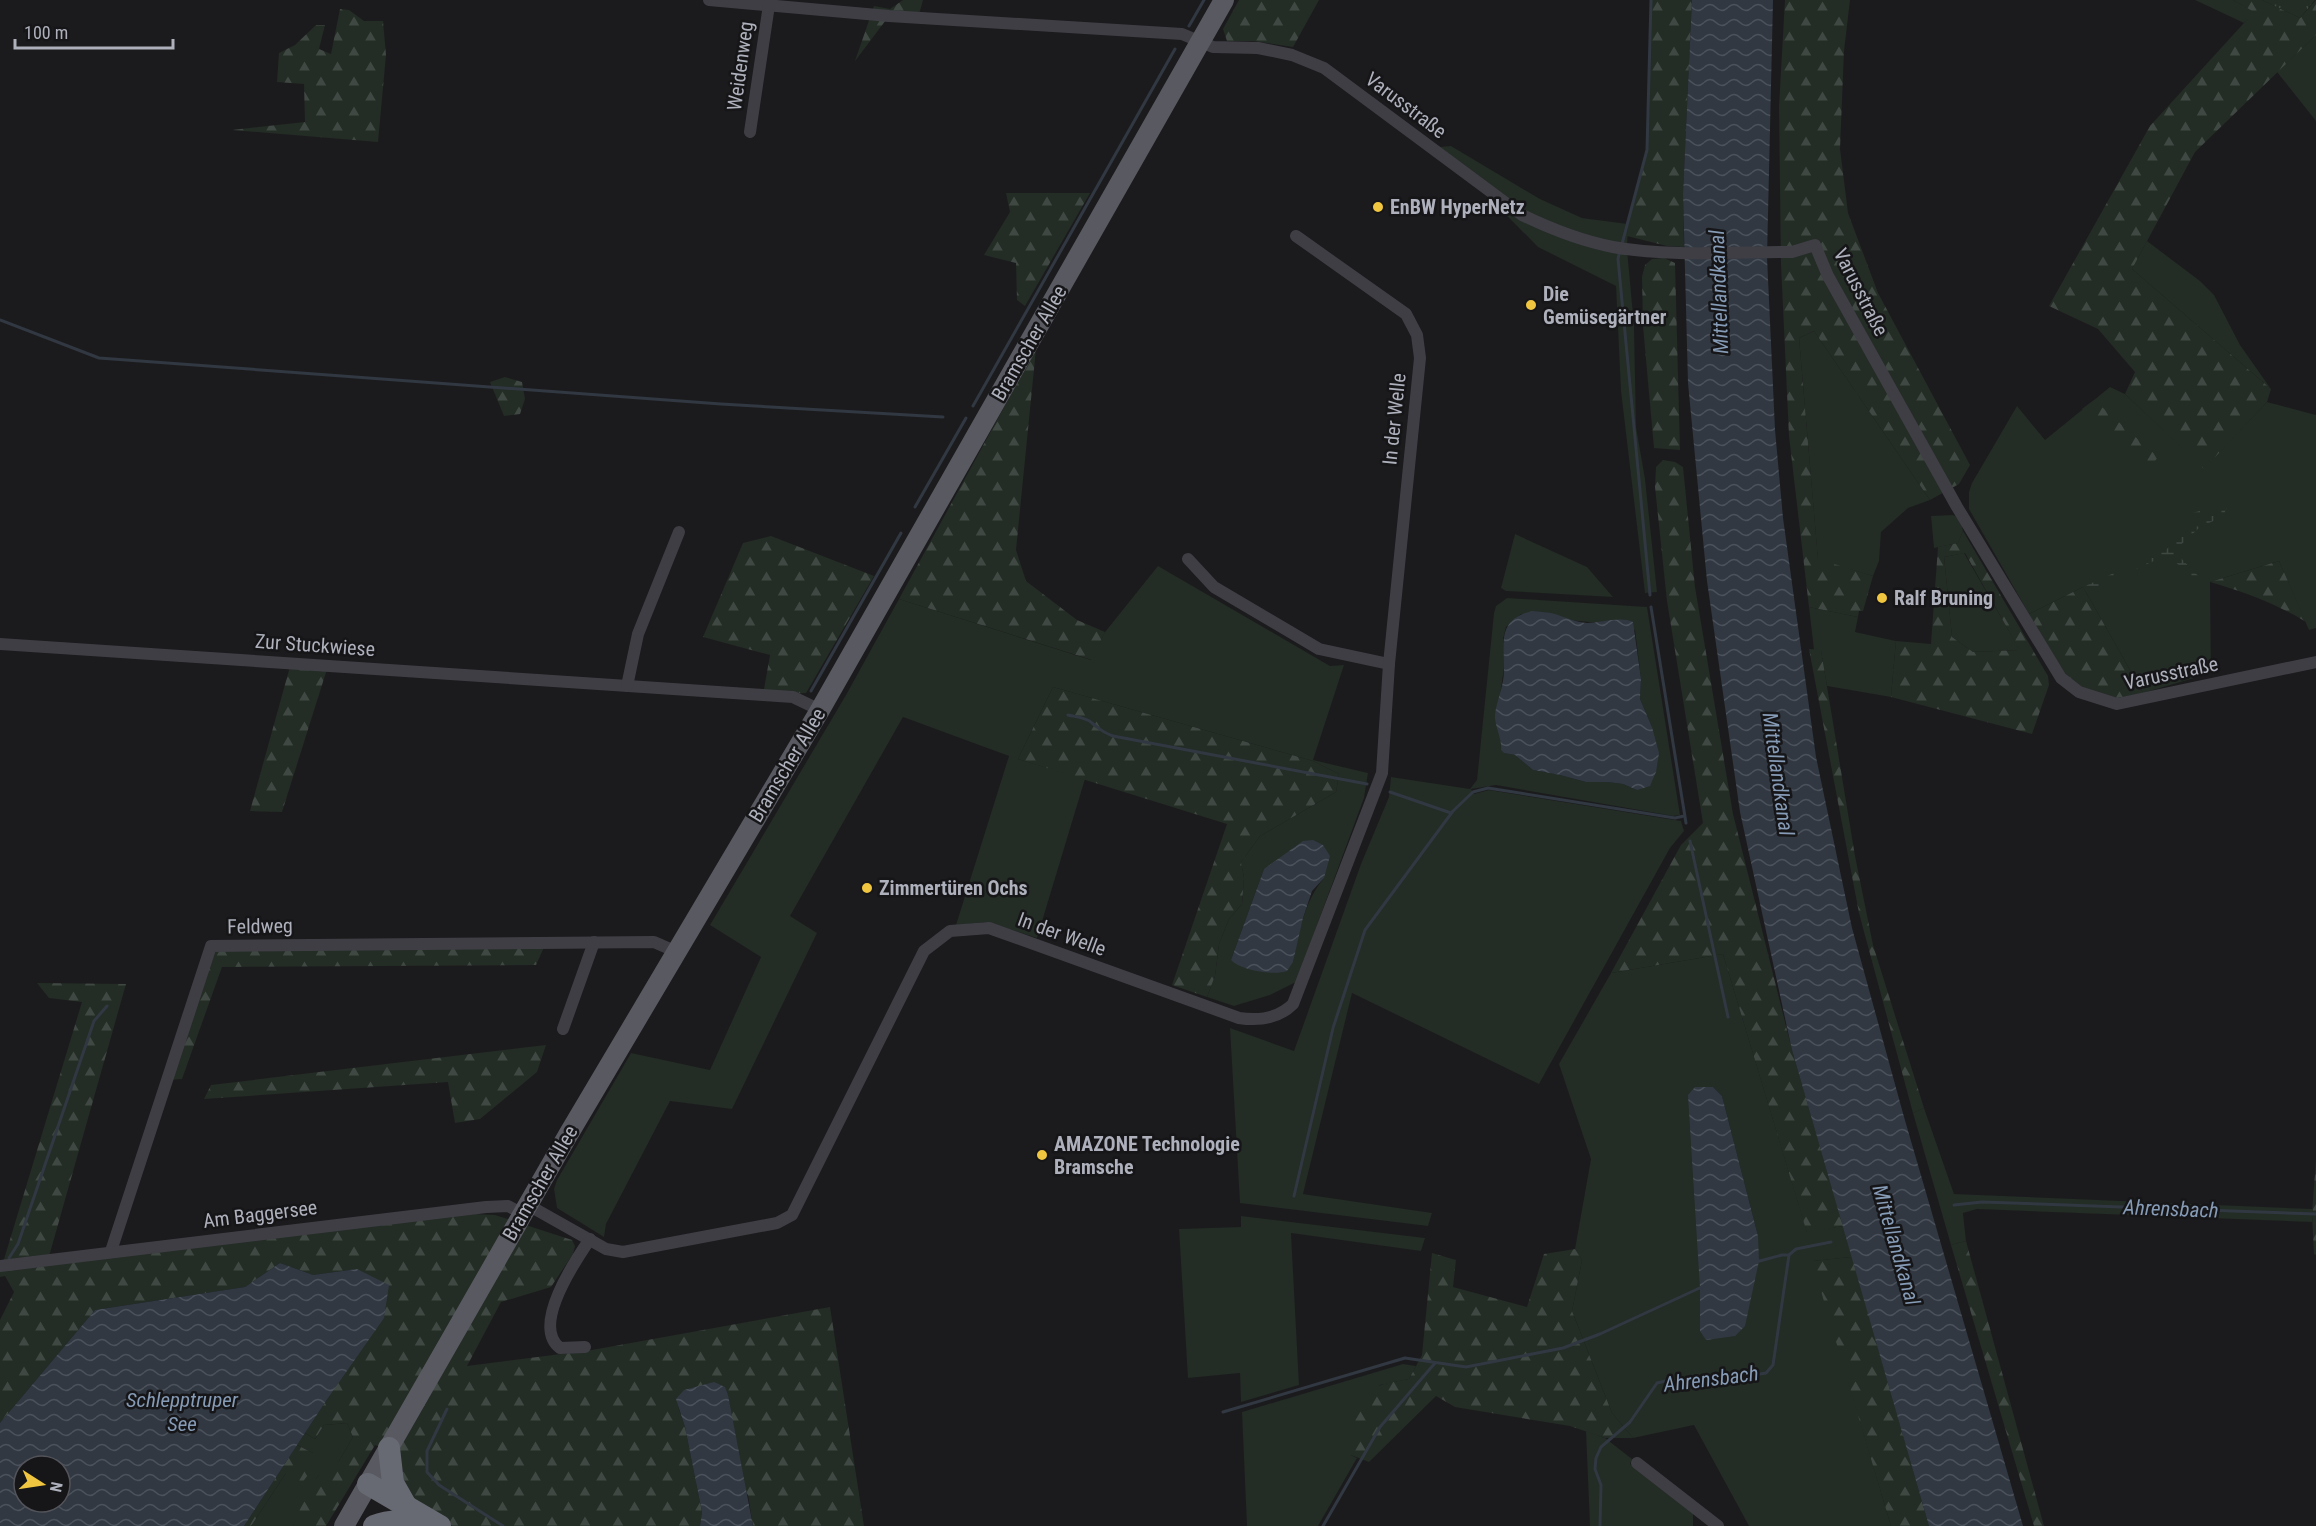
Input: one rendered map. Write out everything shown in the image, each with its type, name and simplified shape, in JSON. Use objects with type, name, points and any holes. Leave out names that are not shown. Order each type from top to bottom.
[{"type":"highway","points":[[389,1448],[393,1483],[414,1518]]},
{"type":"highway","points":[[365,1491],[414,1518],[440,1526]]},
{"type":"highway","points":[[374,1526],[414,1518]]},
{"type":"main road","name":"Bramscher Allee","points":[[344,1526],[585,1104],[820,710],[1224,0]]},
{"type":"street","name":"Varusstraße","points":[[709,0],[769,5],[817,5],[918,18],[1182,34],[1214,47],[1258,48],[1292,55],[1324,68],[1522,215],[1548,228],[1612,247],[1667,252],[1792,252],[1815,244],[1828,276],[1957,507],[2061,678],[2069,686],[2117,704],[2316,662]]},
{"type":"street","name":"Weidenweg","points":[[750,132],[769,5]]},
{"type":"street","name":"In der Welle","points":[[526,1209],[606,1249],[623,1252],[777,1223],[792,1215],[924,951],[950,931],[989,928],[1239,1018],[1256,1021],[1285,1012],[1293,1004],[1382,773],[1389,664],[1420,358],[1417,335],[1406,314],[1296,236]]},
{"type":"street","points":[[627,686],[638,634],[679,532]]},
{"type":"street","points":[[1188,559],[1214,587],[1319,649],[1389,664]]},
{"type":"street","name":"Zur Stuckwiese","points":[[0,644],[793,697],[820,710]]},
{"type":"street","points":[[563,1029],[594,942]]},
{"type":"street","name":"Feldweg","points":[[111,1251],[211,946],[654,942],[677,952]]},
{"type":"street","name":"Am Baggersee","points":[[0,1266],[486,1207],[508,1206],[526,1209]]},
{"type":"street","points":[[585,1347],[560,1348],[553,1340],[551,1328],[560,1288],[590,1239]]},
{"type":"street","points":[[1637,1463],[1718,1526]]},
{"type":"green space","points":[[903,0],[923,0],[918,18],[889,16],[855,61],[874,6],[890,9]]},
{"type":"green space","points":[[1239,0],[1319,0],[1293,47],[1253,41],[1227,41],[1223,29]]},
{"type":"green space","points":[[1651,0],[1692,0],[1683,194],[1684,247],[1667,246],[1627,236],[1647,150]]},
{"type":"green space","points":[[1785,0],[1850,0],[1844,51],[1840,149],[1848,213],[1878,293],[1970,465],[1959,484],[1930,500],[1814,331],[1799,338],[1818,559],[1873,576],[1863,611],[1859,611],[1858,617],[1809,607],[1789,436],[1781,264],[1779,107]]},
{"type":"green space","points":[[2195,0],[2233,0],[2255,12],[2244,23]]},
{"type":"green space","points":[[2233,0],[2262,0],[2300,18],[2316,0],[2316,35],[2195,152],[2132,269],[2271,389],[2267,402],[2204,469],[2125,394],[2135,372],[2098,329],[2049,306],[2150,126],[2254,12]]},
{"type":"green space","points":[[2262,0],[2315,0],[2300,18]]},
{"type":"green space","points":[[340,9],[349,10],[364,21],[383,21],[386,55],[378,142],[232,130],[305,122],[304,84],[277,82],[279,53],[295,45],[316,25],[325,25],[319,49],[331,54]]},
{"type":"green space","points":[[2316,35],[2316,121],[2277,72]]},
{"type":"green space","points":[[1451,146],[1540,199],[1582,218],[1628,224],[1627,249],[1634,326],[1636,427],[1645,479],[1657,592],[1645,593],[1621,391],[1616,286],[1538,247],[1439,147]]},
{"type":"green space","points":[[1006,193],[1090,193],[1025,306],[1017,300],[1016,263],[984,255],[1010,212]]},
{"type":"green space","points":[[2147,241],[2200,281],[2214,295],[2240,345],[2271,389],[2132,269]]},
{"type":"green space","points":[[1664,258],[1675,263],[1680,450],[1654,448],[1643,326],[1642,277],[1645,265],[1652,259]]},
{"type":"green space","points":[[1814,331],[1930,500],[1908,508],[1881,532],[1879,561],[1873,576],[1818,560],[1799,338]]},
{"type":"green space","points":[[1036,349],[1016,550],[1026,581],[1077,620],[1105,632],[1092,660],[899,599]]},
{"type":"green space","points":[[505,377],[522,382],[525,399],[520,414],[504,416],[490,382]]},
{"type":"green space","points":[[2110,387],[2125,394],[2204,468],[2267,402],[2316,415],[2316,628],[2309,630],[2279,561],[2210,582],[2211,673],[2143,693],[2083,587],[2029,614],[1969,509],[1969,492],[1972,483],[2017,406],[2045,440]]},
{"type":"green space","points":[[2094,400],[2158,457],[2152,465],[2147,465],[2082,409]]},
{"type":"green space","points":[[1663,460],[1675,462],[1683,467],[1695,587],[1733,814],[1792,1050],[1843,1226],[1807,1233],[1723,954],[1611,973],[1681,845],[1703,823],[1667,601],[1655,487],[1656,467]]},
{"type":"green space","points":[[2223,508],[2227,508],[2222,517],[2200,527],[2174,551],[2203,581],[2201,584],[2167,555],[2086,592],[2083,587],[2167,549],[2184,527],[2190,526],[2192,513],[2200,511],[2200,519],[2218,513]]},
{"type":"green space","points":[[1953,515],[1960,518],[1963,531],[1958,543],[1934,548],[1931,516]]},
{"type":"green space","points":[[1963,531],[2048,676],[2049,685],[2032,734],[1891,697],[1896,641],[1931,644],[1938,547],[1958,543]],"holes":[[[1965,553],[2019,649],[1973,652],[1952,637],[1944,557]]]},
{"type":"green space","points":[[1515,534],[1587,567],[1613,597],[1506,591],[1501,588]]},
{"type":"green space","points":[[771,536],[874,576],[806,693],[763,695],[770,655],[703,637],[743,543]]},
{"type":"green space","points":[[1964,553],[2020,650],[1973,652],[1952,637],[1944,557]]},
{"type":"green space","points":[[2279,561],[2306,622],[2259,599],[2210,582]]},
{"type":"green space","points":[[1158,566],[1330,666],[1344,665],[1313,760],[1368,773],[1364,798],[1296,982],[1270,995],[1234,1006],[1207,997],[1215,976],[1219,944],[1229,919],[1242,904],[1244,878],[1241,862],[1260,836],[1336,792],[1339,774],[1313,761],[1053,687],[1018,759],[1085,779],[1037,938],[987,922],[956,925],[1009,756],[903,717],[790,916],[817,933],[732,1109],[670,1101],[606,1224],[604,1237],[557,1208],[554,1189],[557,1180],[631,1053],[710,1070],[761,957],[710,925],[846,695],[899,599],[1091,660],[1105,632]],"holes":[[[1264,869],[1324,878],[1307,907],[1293,962],[1231,960]]]},
{"type":"green space","points":[[2083,587],[2143,693],[2117,698],[2078,686],[2065,678],[2029,614]]},
{"type":"green space","points":[[1507,598],[1647,607],[1680,815],[1673,816],[1496,785],[1471,789],[1474,794],[1489,790],[1681,821],[1684,831],[1670,848],[1539,1084],[1352,993],[1303,1194],[1432,1213],[1428,1226],[1240,1203],[1230,1028],[1294,1051],[1361,864],[1389,797],[1391,777],[1470,789],[1477,780],[1496,606]],"holes":[[[1521,614],[1554,614],[1568,620],[1635,630],[1641,679],[1640,699],[1652,727],[1637,790],[1623,784],[1586,782],[1533,770],[1515,755],[1504,753],[1501,750],[1500,696],[1505,661],[1503,639],[1506,627]]]},
{"type":"green space","points":[[1809,607],[1858,617],[1855,632],[1896,641],[1891,697],[1827,686],[1821,651],[1814,650]]},
{"type":"green space","points":[[1809,649],[1821,650],[1855,856],[1873,945],[1924,1108],[1913,1113],[1859,913]]},
{"type":"green space","points":[[291,663],[328,666],[282,812],[250,811]]},
{"type":"green space","points":[[1053,687],[1313,761],[1339,774],[1336,792],[1260,836],[1241,862],[1244,878],[1242,904],[1229,919],[1219,944],[1215,976],[1207,997],[1172,985],[1227,824],[1018,759]]},
{"type":"green space","points":[[546,943],[536,965],[222,967],[182,1079],[168,1080],[211,946]]},
{"type":"green space","points":[[1723,954],[1807,1232],[1843,1226],[1852,1257],[1813,1261],[1891,1526],[1749,1526],[1694,1425],[1633,1438],[1612,1413],[1572,1311],[1582,1260],[1575,1249],[1591,1159],[1559,1064],[1611,973]],"holes":[[[1713,1087],[1722,1096],[1758,1236],[1700,1331],[1700,1288]]]},
{"type":"green space","points":[[37,983],[126,984],[48,1260],[475,1214],[495,1215],[572,1240],[575,1246],[573,1254],[551,1287],[501,1302],[467,1366],[592,1350],[830,1307],[864,1526],[753,1526],[748,1495],[678,1406],[685,1427],[702,1512],[700,1526],[452,1526],[406,1495],[400,1483],[401,1455],[375,1445],[326,1526],[293,1526],[305,1497],[316,1479],[322,1471],[339,1461],[353,1437],[347,1423],[324,1425],[315,1439],[305,1433],[328,1398],[357,1269],[313,1275],[280,1263],[245,1287],[95,1310],[0,1423],[0,1320],[14,1292],[5,1276],[0,1277],[0,1266],[2,1266],[82,1002],[49,998]]},
{"type":"green space","points":[[546,1045],[537,1072],[480,1119],[455,1123],[448,1082],[204,1099],[211,1085]]},
{"type":"green space","points":[[1924,1108],[1954,1194],[2312,1209],[2312,1222],[1977,1209],[1963,1213],[1966,1241],[1951,1245],[1913,1113]]},
{"type":"green space","points":[[2316,1160],[2316,1255],[2314,1254],[2312,1214]]},
{"type":"green space","points":[[1241,1216],[1425,1238],[1421,1251],[1291,1233],[1299,1385],[1241,1402],[1240,1373],[1188,1378],[1179,1229],[1241,1227]]},
{"type":"green space","points":[[1966,1241],[2044,1526],[2034,1526],[1951,1245]]},
{"type":"green space","points":[[1575,1249],[1582,1260],[1572,1311],[1612,1413],[1633,1438],[1605,1438],[1570,1426],[1455,1407],[1436,1396],[1369,1462],[1351,1455],[1350,1435],[1359,1405],[1372,1390],[1381,1385],[1409,1379],[1422,1355],[1432,1253],[1456,1260],[1453,1287],[1527,1307],[1544,1254]]},
{"type":"green space","points":[[1852,1257],[1929,1526],[1891,1526],[1812,1261]]},
{"type":"green space","points":[[1403,1364],[1416,1366],[1409,1379],[1380,1385],[1351,1455],[1357,1458],[1318,1526],[1247,1526],[1242,1412]]},
{"type":"green space","points":[[347,1423],[353,1437],[339,1461],[317,1477],[293,1526],[251,1526],[286,1473],[313,1453],[297,1445],[305,1433],[315,1439],[324,1425]]},
{"type":"green space","points":[[1586,1431],[1605,1438],[1632,1459],[1630,1464],[1693,1512],[1693,1526],[1590,1526]]},
{"type":"green space","points":[[297,1445],[313,1453],[316,1464],[299,1487],[286,1473],[251,1526],[244,1526]]},
{"type":"water","name":"Mittellandkanal","points":[[1692,0],[1773,0],[1767,257],[1775,430],[1783,518],[1816,757],[1852,928],[1904,1117],[2023,1526],[1929,1526],[1792,1050],[1740,812],[1707,581],[1688,383],[1683,194]]},
{"type":"water","points":[[1532,611],[1552,613],[1587,623],[1616,620],[1633,622],[1641,679],[1640,699],[1652,727],[1659,753],[1656,772],[1650,786],[1637,790],[1623,784],[1586,782],[1533,770],[1515,755],[1504,753],[1501,750],[1495,718],[1503,681],[1504,638],[1511,622]]},
{"type":"water","points":[[1313,840],[1323,845],[1330,856],[1324,878],[1312,891],[1293,962],[1287,971],[1274,973],[1235,964],[1231,960],[1264,869],[1303,841]]},
{"type":"water","points":[[1695,1087],[1713,1087],[1722,1096],[1758,1236],[1759,1261],[1745,1326],[1735,1336],[1706,1340],[1700,1331],[1700,1288],[1688,1095]]},
{"type":"water","name":"Schlepptruper See","points":[[280,1263],[313,1275],[357,1269],[389,1285],[384,1318],[244,1526],[0,1526],[0,1423],[95,1310],[245,1287]]},
{"type":"water","points":[[714,1382],[725,1387],[728,1395],[753,1526],[700,1526],[702,1512],[685,1427],[676,1399],[684,1390]]},
{"type":"waterway","points":[[1189,26],[1204,0]]},
{"type":"waterway","points":[[1622,244],[1647,150],[1651,0]]},
{"type":"waterway","points":[[973,406],[1175,49]]},
{"type":"waterway","points":[[1620,250],[1618,259],[1650,595]]},
{"type":"waterway","points":[[0,320],[99,358],[721,404],[943,417]]},
{"type":"waterway","points":[[915,507],[966,418]]},
{"type":"waterway","points":[[811,691],[901,533]]},
{"type":"waterway","points":[[1651,607],[1686,823]]},
{"type":"waterway","points":[[1068,715],[1090,721],[1113,736],[1367,784]]},
{"type":"waterway","points":[[1294,1196],[1333,1028],[1365,930],[1453,811],[1473,792],[1488,788],[1675,818],[1684,816]]},
{"type":"waterway","points":[[1390,792],[1451,813]]},
{"type":"waterway","points":[[1690,841],[1728,1017]]},
{"type":"waterway","points":[[9,1258],[18,1244],[94,1021],[107,1006]]},
{"type":"waterway","name":"Ahrensbach","points":[[1954,1205],[1982,1202],[2316,1214]]},
{"type":"waterway","name":"Ahrensbach","points":[[1600,1526],[1601,1485],[1595,1469],[1596,1458],[1601,1447],[1630,1422],[1657,1383],[1670,1380],[1699,1384],[1766,1373],[1773,1365],[1789,1255],[1796,1249],[1831,1242]]},
{"type":"waterway","points":[[1756,1262],[1789,1255]]},
{"type":"waterway","points":[[1223,1412],[1405,1358],[1466,1367],[1563,1348],[1600,1334],[1704,1286]]},
{"type":"waterway","points":[[1323,1526],[1380,1427],[1435,1363]]},
{"type":"waterway","points":[[447,1409],[427,1451],[427,1472],[439,1485],[503,1526]]},
{"type":"place","name":"EnBW HyperNetz","points":[[1378,207]]},
{"type":"place","name":"Die Gemüsegärtner","points":[[1531,305]]},
{"type":"place","name":"Ralf Bruning","points":[[1882,598]]},
{"type":"place","name":"Zimmertüren Ochs","points":[[867,888]]},
{"type":"place","name":"AMAZONE Technologie Bramsche","points":[[1042,1155]]}]
